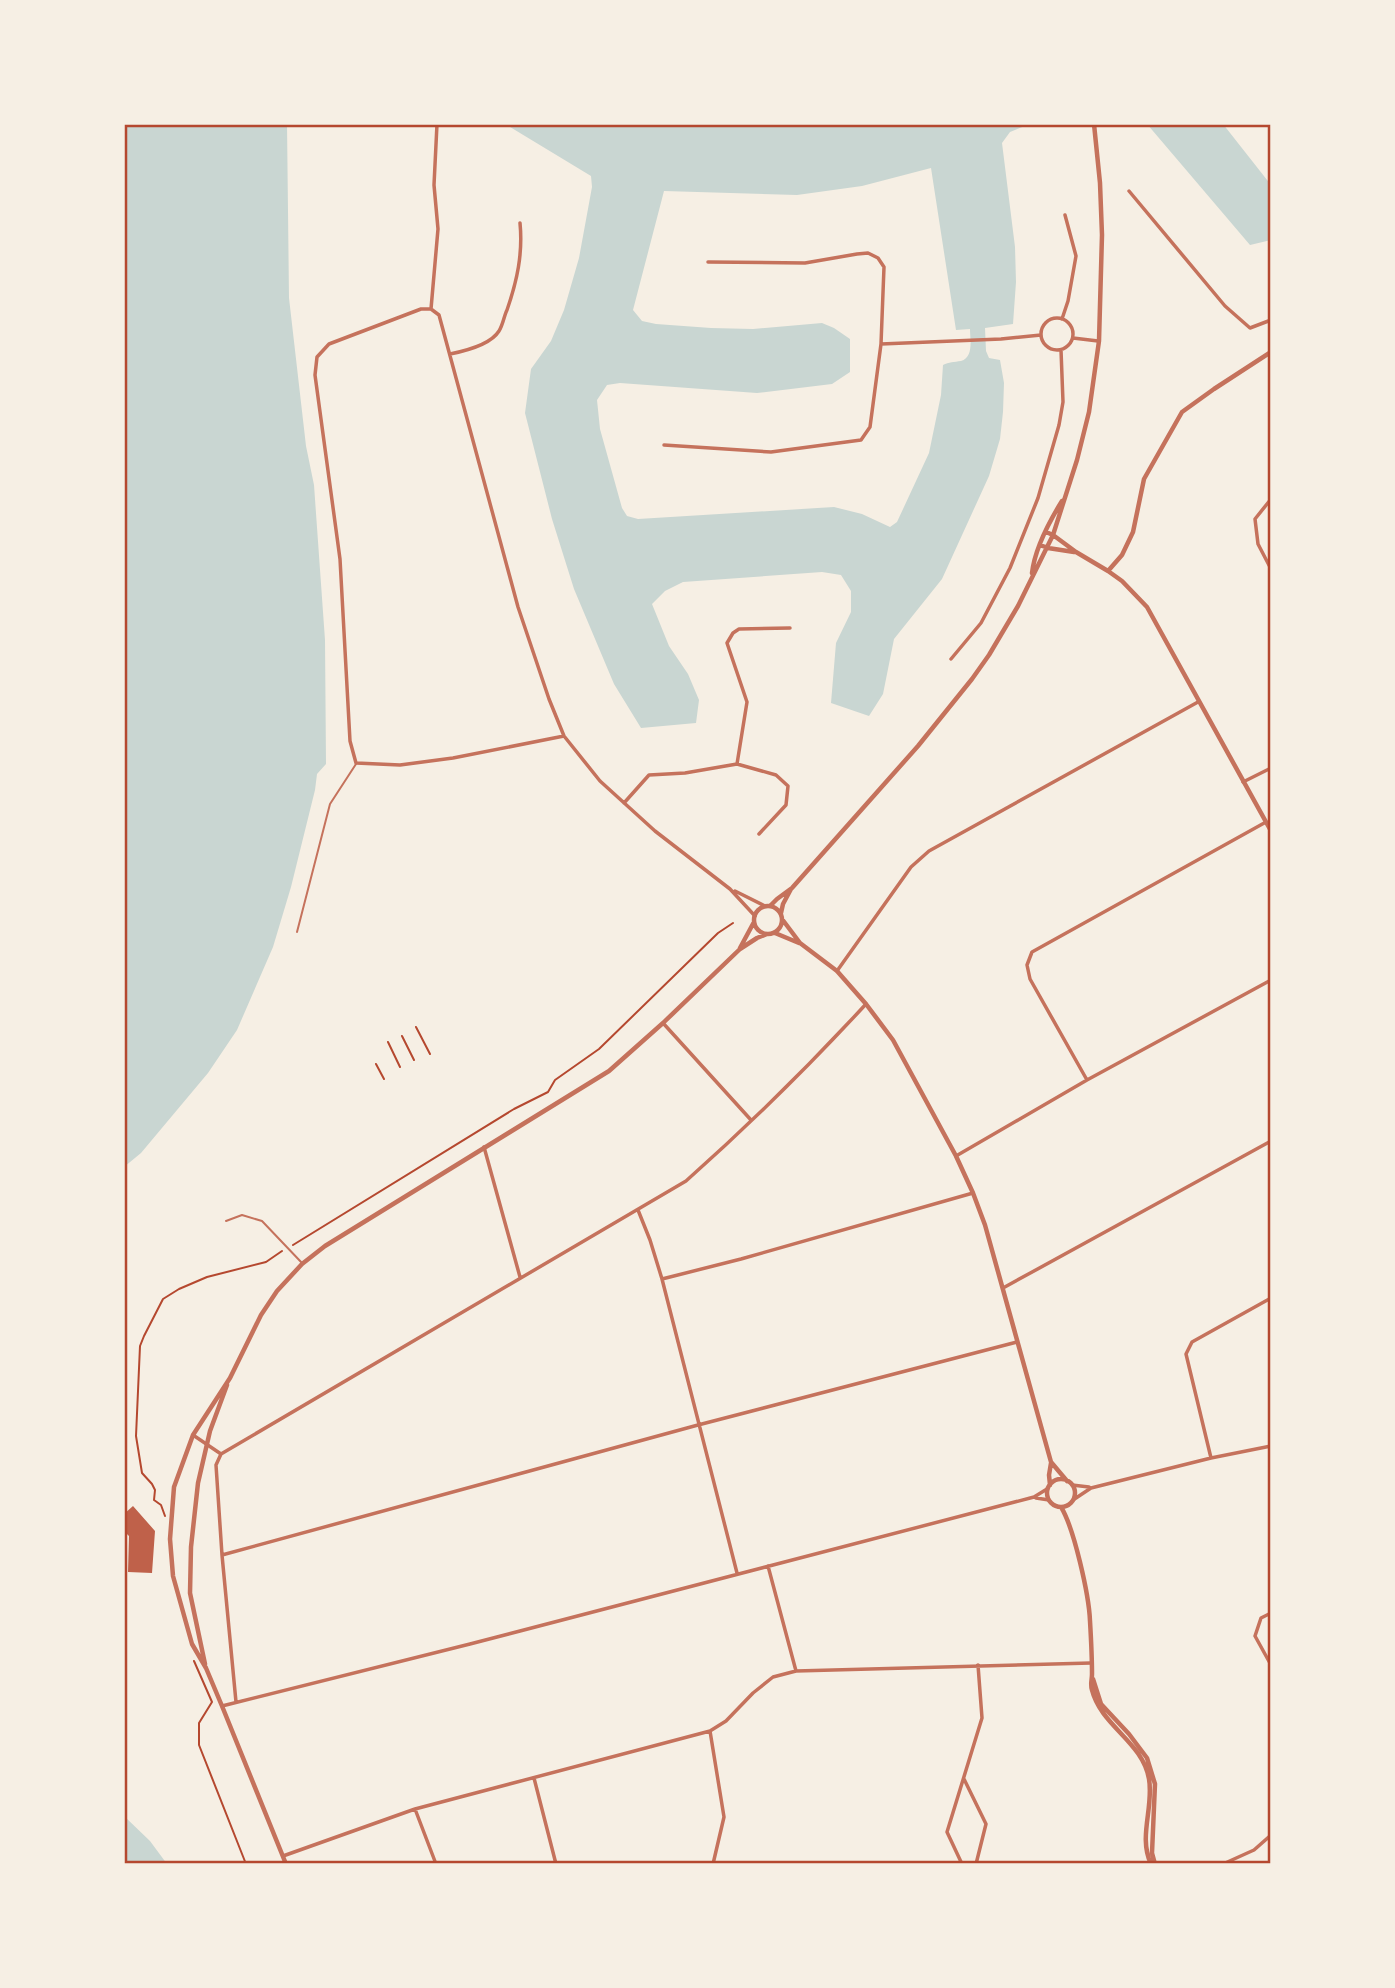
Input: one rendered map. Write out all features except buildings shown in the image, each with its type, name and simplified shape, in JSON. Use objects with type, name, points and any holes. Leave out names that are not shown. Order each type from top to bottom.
[{"type":"street","points":[[431,309],[438,229],[434,185],[437,124]]},
{"type":"street","points":[[1031,575],[1041,563],[1054,535],[1077,460],[1089,412],[1099,341],[1102,235],[1094,124]]},
{"type":"street","points":[[1129,191],[1241,322],[1250,328],[1271,320]]},
{"type":"street","points":[[1062,319],[1076,256],[1065,215]]},
{"type":"street","points":[[450,354],[473,349],[498,333],[520,265],[520,223]]},
{"type":"street","points":[[664,445],[771,453],[861,440],[870,427],[881,344],[884,267],[878,258],[868,253],[805,263],[708,262]]},
{"type":"street","points":[[564,736],[453,758],[400,765],[356,763],[350,741],[340,559],[316,375],[317,357],[329,344],[421,309],[431,309],[439,315],[518,607],[564,736],[600,781],[655,831],[730,889],[755,919],[760,931],[800,943],[837,971],[893,1040],[956,1156],[985,1225],[1051,1462],[1049,1500]]},
{"type":"street","points":[[1062,319],[1069,323],[1073,338],[1068,345],[1054,350],[1046,345],[1041,335],[1044,324],[1049,320],[1062,319]]},
{"type":"street","points":[[881,344],[1041,335]]},
{"type":"street","points":[[1073,338],[1099,341]]},
{"type":"street","points":[[951,659],[981,623],[1010,568],[1038,498],[1063,402],[1061,349]]},
{"type":"street","points":[[1108,571],[1122,555],[1133,532],[1144,479],[1182,412],[1270,353]]},
{"type":"street","points":[[286,1864],[206,1668],[192,1644],[173,1576],[170,1539],[174,1487],[193,1435],[230,1378],[267,1306],[302,1264],[325,1246],[609,1071],[740,949],[780,928],[783,904],[792,888],[948,711],[989,655],[1018,606],[1052,517],[1065,497]]},
{"type":"street","points":[[1271,499],[1255,519],[1258,544],[1271,569]]},
{"type":"street","points":[[1046,533],[1054,535],[1108,571],[1147,607],[1271,831]]},
{"type":"street","points":[[1040,545],[1076,552]]},
{"type":"street","points":[[737,764],[747,702],[727,643],[739,629],[790,628]]},
{"type":"street","points":[[837,971],[911,867],[929,851],[1198,702]]},
{"type":"street","points":[[624,803],[649,775],[685,773],[737,764],[776,775],[788,786],[786,805],[759,834]]},
{"type":"street","points":[[1243,782],[1271,768]]},
{"type":"street","points":[[1087,1080],[1030,979],[1027,965],[1032,952],[1266,822]]},
{"type":"street","points":[[740,949],[758,910],[792,888]]},
{"type":"street","points":[[730,889],[776,908],[800,943]]},
{"type":"street","points":[[956,1156],[1087,1080],[1271,980]]},
{"type":"street","points":[[236,1702],[216,1465],[221,1454],[686,1181],[811,1064],[866,1004]]},
{"type":"street","points":[[663,1023],[751,1120]]},
{"type":"street","points":[[1003,1288],[1271,1141]]},
{"type":"street","points":[[484,1147],[521,1278]]},
{"type":"street","points":[[662,1279],[973,1193]]},
{"type":"street","points":[[638,1210],[662,1279],[737,1573]]},
{"type":"street","points":[[1211,1458],[1186,1354],[1192,1342],[1271,1298]]},
{"type":"street","points":[[222,1555],[698,1425],[1017,1342]]},
{"type":"street","points":[[206,1668],[192,1609],[190,1570],[198,1483],[210,1431],[230,1378]]},
{"type":"street","points":[[193,1435],[221,1454]]},
{"type":"street","points":[[1060,1507],[1091,1488],[1271,1446]]},
{"type":"street","points":[[1051,1462],[1074,1491],[1065,1514]]},
{"type":"street","points":[[222,1706],[1034,1497],[1058,1480],[1091,1488]]},
{"type":"street","points":[[1034,1497],[1049,1500],[1065,1514],[1080,1563],[1090,1619],[1093,1678],[1101,1704],[1147,1758],[1155,1784],[1153,1864]]},
{"type":"street","points":[[768,1566],[796,1671]]},
{"type":"street","points":[[1271,1613],[1261,1618],[1255,1636],[1271,1665]]},
{"type":"street","points":[[283,1856],[415,1809],[710,1731],[726,1721],[773,1677],[796,1671],[1091,1663]]},
{"type":"street","points":[[962,1864],[947,1832],[982,1718],[978,1665]]},
{"type":"street","points":[[710,1731],[724,1816],[713,1864]]},
{"type":"street","points":[[534,1777],[556,1864]]},
{"type":"street","points":[[964,1779],[986,1824],[976,1864]]},
{"type":"street","points":[[415,1809],[436,1864]]},
{"type":"street","points":[[1223,1864],[1254,1850],[1271,1835]]},
{"type":"lane","points":[[298,932],[330,804],[356,763]]},
{"type":"lane","points":[[226,1221],[242,1215],[262,1221],[302,1264]]},
{"type":"path","points":[[167,1525],[161,1505],[154,1500],[155,1490],[142,1473],[137,1448],[136,1402],[140,1346],[163,1299],[207,1276],[266,1262],[514,1109],[548,1092],[555,1080],[599,1049],[718,933],[733,923]]},
{"type":"path","points":[[416,1027],[430,1054]]},
{"type":"path","points":[[402,1036],[414,1060]]},
{"type":"path","points":[[388,1042],[400,1067]]},
{"type":"path","points":[[376,1063],[384,1079]]},
{"type":"path","points":[[193,1660],[212,1702],[199,1723],[199,1745],[246,1864]]},
{"type":"shaded area","points":[[124,124],[287,124],[289,298],[306,446],[314,485],[325,640],[326,764],[317,774],[291,887],[273,947],[237,1030],[208,1073],[141,1153],[124,1167]]},
{"type":"shaded area","points":[[505,124],[1030,124],[1010,132],[1002,143],[1015,247],[1013,324],[985,328],[986,351],[989,358],[1000,360],[1004,383],[1000,439],[989,476],[942,579],[894,639],[883,694],[869,716],[831,703],[836,643],[851,612],[851,591],[841,575],[822,572],[683,582],[665,591],[652,604],[669,646],[688,674],[699,700],[696,723],[641,728],[614,684],[574,589],[552,519],[525,413],[531,369],[551,341],[564,310],[579,258],[592,187],[591,176]],"holes":[[[931,168],[956,330],[970,329],[970,352],[961,361],[943,365],[941,395],[929,453],[897,522],[890,527],[862,514],[834,507],[638,519],[627,516],[622,508],[600,429],[597,400],[607,385],[620,383],[757,393],[832,384],[850,372],[850,339],[822,323],[753,329],[642,321],[633,310],[664,191],[797,195],[862,186]]]},
{"type":"shaded area","points":[[1147,124],[1223,124],[1271,185],[1271,240],[1250,245]]},
{"type":"shaded area","points":[[124,1816],[150,1841],[167,1864],[124,1864]]}]
